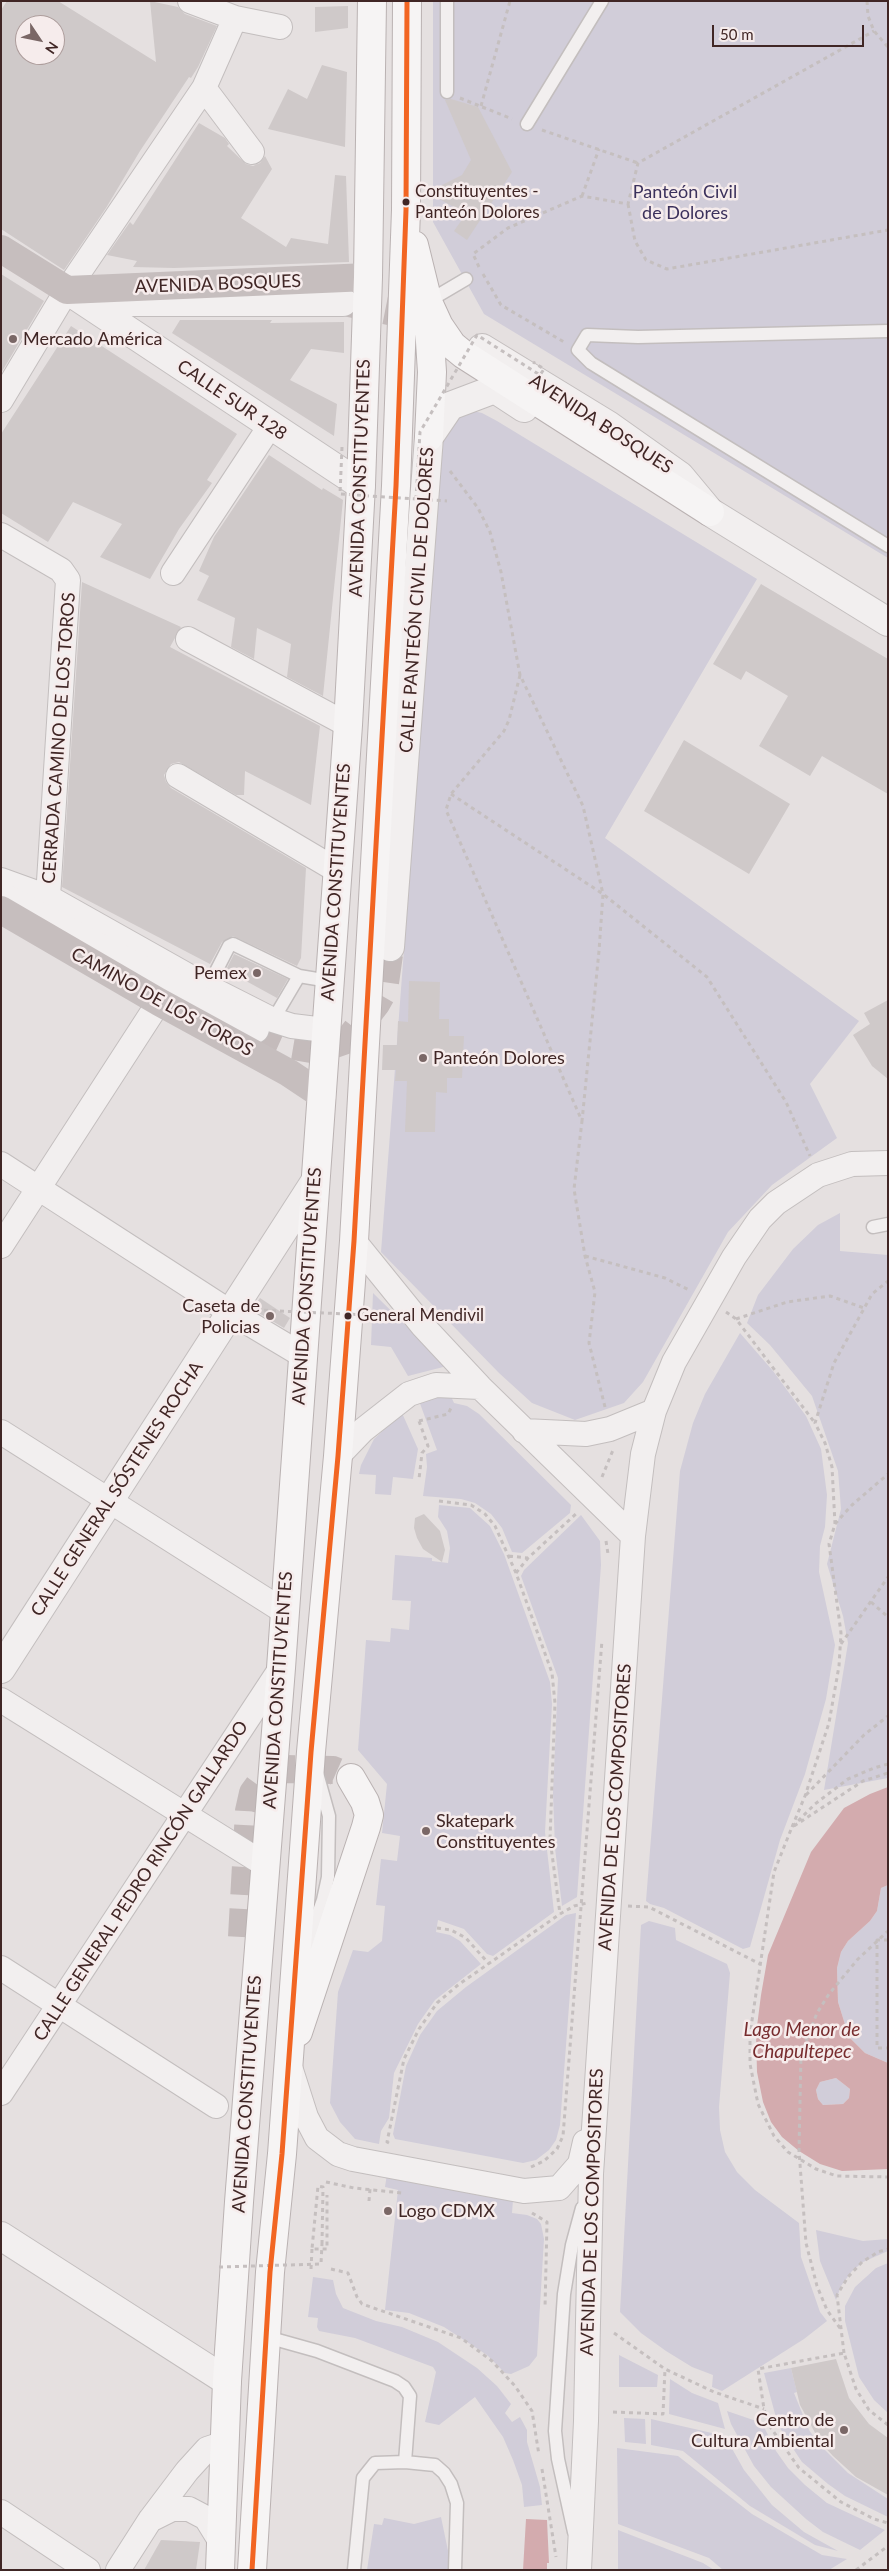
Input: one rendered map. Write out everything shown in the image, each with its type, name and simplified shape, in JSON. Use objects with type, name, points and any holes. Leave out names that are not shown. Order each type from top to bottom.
[{"type":"highway","name":"AVENIDA CONSTITUYENTES","points":[[221,2557],[227,2382],[239,2202],[264,1864],[281,1668],[314,1183],[322,1095],[328,980],[348,725],[361,486],[368,278],[372,1]]},
{"type":"highway","points":[[407,1],[406,210],[415,306],[432,372],[429,437]]},
{"type":"highway","name":"AVENIDA CONSTITUYENTES","points":[[252,2570],[293,1980],[311,1752],[338,1456],[354,1241],[399,413],[415,306]]},
{"type":"highway","points":[[415,306],[439,326],[452,345],[463,354],[710,512]]},
{"type":"highway","points":[[399,413],[411,394],[432,372],[442,369],[460,369],[495,389]]},
{"type":"highway","points":[[288,2059],[310,2002],[369,1815],[360,1789],[351,1778]]},
{"type":"highway","points":[[239,2202],[229,2161],[228,2134],[242,1936]]},
{"type":"main road","name":"CALLE SUR 128","points":[[1,249],[78,296]]},
{"type":"main road","name":"AVENIDA BOSQUES","points":[[78,296],[368,278]]},
{"type":"main road","name":"CAMINO DE LOS TOROS","points":[[1,910],[160,1002],[297,1078],[322,1095]]},
{"type":"street","points":[[190,1],[235,18],[280,27]]},
{"type":"street","points":[[1,400],[78,296],[204,88],[235,18]]},
{"type":"street","points":[[204,88],[252,152]]},
{"type":"street","points":[[78,296],[343,302]]},
{"type":"street","name":"CALLE SUR 128","points":[[78,296],[361,486]]},
{"type":"street","name":"AVENIDA BOSQUES","points":[[482,348],[608,425],[680,476],[710,512],[888,622]]},
{"type":"street","points":[[495,389],[631,477],[671,498],[710,512]]},
{"type":"street","name":"CALLE PANTEÓN CIVIL DE DOLORES","points":[[390,947],[429,437],[450,406],[495,389]]},
{"type":"street","points":[[173,574],[270,426]]},
{"type":"street","name":"CERRADA CAMINO DE LOS TOROS","points":[[1,535],[61,570],[68,580],[48,897]]},
{"type":"street","points":[[188,639],[348,725]]},
{"type":"street","points":[[178,776],[338,871]]},
{"type":"street","points":[[1,880],[48,897],[208,986],[264,1024],[325,1030]]},
{"type":"street","name":"CAMINO DE LOS TOROS","points":[[1,896],[264,1024]]},
{"type":"street","points":[[1,1246],[160,1002]]},
{"type":"street","name":"AVENIDA DE LOS COMPOSITORES","points":[[572,2562],[586,2420],[591,2174],[596,2091],[633,1536],[643,1454],[654,1411],[674,1362],[749,1234],[776,1203],[818,1175],[852,1164],[888,1163]]},
{"type":"street","points":[[1,1164],[230,1312],[302,1355]]},
{"type":"street","name":"CALLE GENERAL SÓSTENES ROCHA","points":[[1,1669],[314,1183]]},
{"type":"street","points":[[354,1241],[422,1324],[480,1387],[633,1536]]},
{"type":"street","points":[[338,1456],[363,1430],[409,1394],[436,1385],[480,1387]]},
{"type":"street","points":[[524,1431],[586,1434],[610,1429],[654,1411]]},
{"type":"street","points":[[1,1432],[285,1612]]},
{"type":"street","name":"CALLE GENERAL PEDRO RINCÓN GALLARDO","points":[[1,2094],[281,1668]]},
{"type":"street","points":[[1,1700],[264,1864]]},
{"type":"street","points":[[1,1968],[216,2106]]},
{"type":"street","points":[[288,2059],[306,2117],[322,2142],[338,2154],[383,2165],[524,2191],[560,2188],[580,2164],[596,2091]]},
{"type":"street","points":[[1,2236],[227,2382]]},
{"type":"street","points":[[118,2570],[150,2520],[207,2449],[225,2443]]},
{"type":"street","points":[[150,2520],[172,2509],[188,2509],[206,2518],[221,2557]]},
{"type":"street","points":[[1,2512],[88,2570]]},
{"type":"lane","points":[[446,92],[447,1]]},
{"type":"lane","points":[[526,124],[602,1]]},
{"type":"lane","points":[[415,306],[466,279]]},
{"type":"lane","points":[[888,331],[638,337],[586,335],[578,350],[591,364],[888,546]]},
{"type":"lane","points":[[208,986],[229,946],[233,944],[298,976],[328,980]]},
{"type":"lane","points":[[264,1024],[298,976]]},
{"type":"lane","points":[[873,1227],[888,1224]]},
{"type":"lane","points":[[267,2337],[317,2351],[395,2381],[404,2387],[410,2396],[405,2462]]},
{"type":"lane","points":[[354,2570],[363,2478],[375,2463],[405,2462],[435,2466],[444,2473],[451,2484],[457,2503],[455,2570]]},
{"type":"path","points":[[481,106],[510,1]]},
{"type":"path","points":[[868,1],[868,16],[874,31],[888,47]]},
{"type":"path","points":[[874,31],[638,163],[628,204],[635,240],[646,260],[667,269],[888,230]]},
{"type":"path","points":[[446,92],[526,124],[638,163]]},
{"type":"path","points":[[582,196],[599,149]]},
{"type":"path","points":[[578,350],[501,305],[473,254],[508,228],[582,196],[628,204]]},
{"type":"path","points":[[416,499],[420,432],[477,335],[540,375],[544,369],[533,362]]},
{"type":"path","points":[[342,447],[340,494],[447,501]]},
{"type":"path","points":[[450,470],[478,508],[490,532],[501,572],[520,676],[583,806],[603,894],[600,951],[574,1189],[585,1256],[595,1292],[589,1343],[610,1429],[613,1453],[593,1497],[528,1558],[516,1574]]},
{"type":"path","points":[[520,676],[509,720],[504,731],[451,794],[446,810],[582,1122]]},
{"type":"path","points":[[451,794],[603,894],[707,977],[786,1102],[818,1175]]},
{"type":"path","points":[[888,1281],[872,1294],[834,1363],[815,1423],[825,1443],[832,1467],[835,1524],[829,1544],[840,1645],[839,1666],[829,1723],[805,1796],[774,1872],[750,2034],[750,2064],[756,2096],[764,2119],[774,2136],[799,2160],[816,2169],[837,2176],[888,2177]]},
{"type":"path","points":[[736,1319],[787,1302],[830,1296],[864,1308]]},
{"type":"path","points":[[256,1310],[369,1315]]},
{"type":"path","points":[[409,1394],[428,1446],[422,1453],[420,1479]]},
{"type":"path","points":[[419,1421],[448,1414],[452,1406]]},
{"type":"path","points":[[835,1524],[852,1505],[888,1474]]},
{"type":"path","points":[[439,1501],[472,1505],[485,1514],[499,1532],[552,1673],[555,1688],[550,1839],[560,1914]]},
{"type":"path","points":[[605,1535],[608,1563]]},
{"type":"path","points":[[508,1556],[528,1558]]},
{"type":"path","points":[[840,1645],[888,1577]]},
{"type":"path","points":[[871,1602],[888,1617]]},
{"type":"path","points":[[530,2168],[544,2161],[557,2149],[562,2136],[583,1903],[603,1631]]},
{"type":"path","points":[[805,1796],[864,1735],[888,1716]]},
{"type":"path","points":[[792,1827],[814,1804],[848,1779],[888,1764]]},
{"type":"path","points":[[792,1827],[864,1781],[888,1774]]},
{"type":"path","points":[[397,2144],[387,2142],[404,2059],[411,2044],[437,2004],[458,1985],[560,1914],[583,1903],[649,1907],[760,1964]]},
{"type":"path","points":[[437,1928],[451,1930],[466,1938],[489,1964]]},
{"type":"path","points":[[840,2328],[820,2294],[809,2260],[802,2212],[798,2151],[801,2054],[817,2013],[838,1984],[877,1940],[888,1931]]},
{"type":"path","points":[[877,1940],[888,1940]]},
{"type":"path","points":[[877,1940],[877,2048],[888,2048]]},
{"type":"path","points":[[326,2182],[354,2188],[409,2194]]},
{"type":"path","points":[[219,2267],[321,2264],[323,2187],[318,2186],[312,2249],[311,2269]]},
{"type":"path","points":[[369,2201],[370,2189]]},
{"type":"path","points":[[312,2249],[327,2249],[327,2196]]},
{"type":"path","points":[[526,2212],[535,2214],[547,2222],[545,2314]]},
{"type":"path","points":[[888,2249],[862,2262],[848,2277],[837,2295],[844,2353],[856,2389],[869,2410],[888,2425]]},
{"type":"path","points":[[331,2269],[348,2273],[357,2298],[362,2304],[460,2338],[492,2361],[515,2386],[532,2411],[540,2458]]},
{"type":"path","points":[[614,2333],[665,2369],[714,2392],[764,2409]]},
{"type":"path","points":[[844,2353],[758,2369],[764,2409],[783,2448],[810,2479],[855,2510],[888,2523]]},
{"type":"path","points":[[614,2412],[663,2414],[665,2369]]},
{"type":"path","points":[[541,2467],[572,2562]]},
{"type":"path","points":[[856,2570],[888,2546]]},
{"type":"green space","name":"Panteón Civil de Dolores","points":[[433,1],[888,1],[888,558],[484,314],[433,222]]},
{"type":"green space","points":[[464,409],[482,413],[497,421],[757,579],[605,838],[859,1021],[810,1084],[837,1138],[772,1185],[728,1232],[643,1382],[624,1403],[575,1420],[532,1403],[499,1373],[381,1252],[444,424]]},
{"type":"green space","points":[[840,1213],[840,1251],[888,1255],[888,1778],[824,1790],[848,1643],[843,1616],[827,1564],[841,1509],[838,1471],[812,1396],[770,1345],[747,1323],[758,1295],[793,1249],[818,1225]]},
{"type":"green space","points":[[373,1293],[447,1366],[408,1376],[391,1347],[371,1345]]},
{"type":"green space","points":[[740,1333],[773,1371],[806,1416],[821,1449],[827,1495],[825,1527],[820,1546],[819,1572],[835,1645],[826,1699],[805,1774],[780,1840],[750,1947],[743,1949],[664,1908],[646,1901],[680,1471],[693,1423],[705,1394]]},
{"type":"green space","points":[[448,1390],[454,1403],[467,1406],[479,1414],[571,1505],[570,1513],[522,1553],[512,1552],[502,1528],[491,1514],[475,1503],[461,1499],[423,1496],[427,1467],[426,1454],[437,1450],[418,1398]]},
{"type":"green space","points":[[402,1413],[418,1449],[413,1479],[393,1477],[391,1495],[375,1494],[376,1475],[359,1474],[361,1465],[374,1439]]},
{"type":"green space","points":[[439,1505],[470,1508],[490,1526],[504,1554],[550,1682],[552,1704],[545,1832],[554,1912],[493,1956],[487,1954],[464,1929],[438,1920],[436,1932],[450,1935],[460,1941],[481,1964],[435,2000],[418,2024],[394,2073],[389,2118],[381,2131],[379,2144],[355,2139],[340,2122],[330,2103],[338,1992],[353,1950],[368,1952],[382,1941],[385,1906],[376,1905],[381,1859],[397,1861],[400,1836],[382,1833],[387,1784],[358,1750],[366,1640],[390,1642],[391,1628],[409,1630],[411,1601],[392,1600],[395,1555],[432,1558],[432,1561],[448,1563],[450,1548],[447,1531],[438,1517]]},
{"type":"green space","points":[[581,1515],[600,1541],[601,1565],[577,1897],[562,1906],[555,1848],[553,1793],[558,1678],[521,1576],[524,1570]]},
{"type":"green space","points":[[888,1885],[888,2063],[865,2053],[849,2037],[838,2002],[837,1968],[841,1952],[848,1941],[870,1921],[877,1911],[881,1888]]},
{"type":"green space","points":[[576,1913],[560,2125],[556,2140],[549,2150],[536,2160],[523,2163],[395,2139],[393,2134],[406,2066],[420,2035],[437,2011],[466,1987],[566,1915]]},
{"type":"green space","points":[[649,1921],[675,1928],[676,1940],[727,1964],[730,1973],[719,2107],[720,2130],[725,2152],[737,2172],[755,2190],[799,2223],[801,2257],[820,2312],[827,2321],[804,2339],[722,2391],[712,2387],[713,2375],[692,2367],[666,2351],[641,2333],[620,2312],[641,1925]]},
{"type":"green space","points":[[836,2078],[850,2089],[849,2098],[843,2104],[823,2105],[818,2099],[816,2090],[820,2082]]},
{"type":"green space","points":[[387,2174],[513,2200],[512,2213],[527,2215],[537,2219],[541,2224],[544,2239],[537,2356],[529,2366],[511,2374],[505,2373],[487,2355],[444,2327],[409,2313],[385,2310],[398,2190],[385,2187]]},
{"type":"green space","points":[[816,2230],[863,2241],[888,2239],[888,2251],[863,2262],[852,2271],[841,2286],[836,2300],[820,2261]]},
{"type":"green space","points":[[888,2263],[888,2413],[874,2400],[859,2377],[845,2321],[845,2306],[855,2287],[876,2268]]},
{"type":"green space","points":[[313,2277],[333,2280],[336,2294],[343,2308],[376,2321],[402,2327],[438,2342],[477,2368],[497,2386],[511,2404],[505,2413],[512,2422],[520,2417],[527,2430],[527,2442],[540,2487],[542,2505],[524,2507],[522,2485],[503,2437],[475,2397],[439,2425],[425,2422],[436,2372],[433,2367],[355,2338],[319,2331],[317,2327],[318,2318],[308,2317]]},
{"type":"green space","points":[[619,2355],[658,2375],[657,2387],[619,2387]]},
{"type":"green space","points":[[791,2368],[797,2392],[794,2393],[809,2430],[819,2444],[848,2473],[888,2499],[888,2517],[845,2496],[828,2484],[802,2462],[790,2444],[778,2425],[764,2373]]},
{"type":"green space","points":[[670,2379],[692,2393],[718,2403],[725,2429],[669,2414]]},
{"type":"green space","points":[[727,2411],[762,2423],[776,2451],[788,2468],[827,2503],[885,2530],[860,2550],[823,2532],[771,2487],[754,2466],[731,2424]]},
{"type":"green space","points":[[624,2418],[645,2419],[646,2444],[625,2442]]},
{"type":"green space","points":[[651,2419],[725,2436],[744,2470],[772,2505],[804,2532],[838,2551],[815,2545],[750,2506],[683,2451],[651,2445]]},
{"type":"green space","points":[[617,2448],[678,2456],[752,2514],[822,2555],[847,2559],[829,2570],[723,2570],[709,2558],[618,2524]]},
{"type":"green space","points":[[441,2517],[452,2570],[367,2570],[374,2524],[382,2525],[384,2518],[414,2524]]},
{"type":"green space","points":[[618,2530],[703,2563],[714,2570],[618,2570]]},
{"type":"water","name":"Lago Menor de Chapultepec","points":[[888,1787],[888,1885],[881,1888],[877,1911],[870,1921],[848,1941],[841,1952],[837,1968],[838,2002],[849,2037],[865,2053],[888,2063],[888,2169],[842,2171],[820,2164],[799,2151],[782,2137],[771,2122],[763,2102],[757,2072],[756,2034],[768,1955],[811,1852],[844,1808]],"holes":[[[836,2078],[850,2089],[849,2098],[843,2104],[823,2105],[818,2099],[816,2090],[820,2082]]]},
{"type":"water","points":[[526,2519],[547,2520],[549,2563],[547,2563],[547,2570],[523,2570]]},
{"type":"building","points":[[7,1],[58,1],[156,62],[150,1],[178,7],[185,14],[217,26],[198,67],[191,78],[189,77],[140,151],[106,208],[64,270],[1,229],[1,10]]},
{"type":"building","points":[[348,6],[348,28],[315,32],[315,7]]},
{"type":"building","points":[[322,65],[347,72],[345,147],[268,129],[288,89],[307,99]]},
{"type":"building","points":[[451,99],[478,107],[512,172],[467,240],[454,231],[466,214],[436,197],[442,185],[462,175],[471,160],[445,100]]},
{"type":"building","points":[[199,123],[225,138],[229,144],[227,146],[246,164],[253,166],[260,163],[265,156],[272,169],[241,218],[286,247],[291,238],[328,244],[335,175],[346,176],[349,262],[174,268],[133,267],[137,261],[107,255],[130,222],[133,225]]},
{"type":"building","name":"Mercado América","points":[[1,274],[44,301],[1,373]]},
{"type":"building","points":[[180,320],[272,320],[270,323],[344,322],[344,353],[311,349],[290,380],[337,404],[334,436],[172,333]]},
{"type":"building","points":[[71,326],[237,434],[207,480],[212,483],[179,529],[150,579],[100,557],[122,524],[73,502],[48,542],[1,513],[1,434]]},
{"type":"building","points":[[269,455],[322,490],[323,488],[343,500],[323,696],[287,677],[291,644],[257,628],[254,659],[231,647],[235,618],[197,600],[209,576],[199,571],[214,537]]},
{"type":"building","points":[[82,582],[181,627],[170,647],[320,726],[311,805],[245,771],[244,795],[236,795],[179,762],[171,764],[164,775],[166,782],[171,788],[306,868],[301,958],[297,966],[233,936],[222,942],[210,964],[62,887]]},
{"type":"building","points":[[761,584],[888,659],[888,794],[822,756],[810,776],[759,746],[788,696],[746,671],[741,680],[713,664]]},
{"type":"building","points":[[684,740],[790,804],[749,874],[644,811]]},
{"type":"building","name":"Pemex","points":[[234,954],[288,979],[277,998],[226,970]]},
{"type":"building","name":"Panteón Dolores","points":[[409,981],[440,982],[439,1019],[449,1019],[449,1036],[464,1036],[462,1078],[447,1078],[447,1093],[436,1092],[435,1132],[405,1132],[407,1081],[395,1081],[396,1070],[382,1070],[383,1045],[397,1045],[398,1021],[408,1022]]},
{"type":"building","points":[[888,1000],[888,1079],[872,1066],[853,1035],[870,1024],[864,1013]]},
{"type":"building","name":"Caseta de Policias","points":[[260,1298],[290,1318],[284,1328],[252,1309]]},
{"type":"building","points":[[424,1514],[440,1531],[445,1550],[442,1562],[423,1549],[417,1538],[414,1528],[415,1518]]},
{"type":"building","name":"Centro de Cultura Ambiental","points":[[836,2359],[849,2398],[869,2424],[888,2438],[888,2495],[856,2477],[833,2456],[820,2442],[800,2405],[791,2368]]},
{"type":"building","points":[[161,2540],[200,2542],[196,2570],[144,2570]]},
{"type":"tunnel","points":[[344,302],[389,311],[424,322]]},
{"type":"tunnel","points":[[255,1029],[293,1046],[317,1050],[349,1039],[376,1004],[384,990],[390,947]]},
{"type":"tunnel","points":[[242,1937],[249,1811],[253,1793],[261,1782],[274,1772],[286,1769],[333,1770],[351,1778]]},
{"type":"transit line","points":[[252,2570],[270,2272],[282,2154],[311,1752],[338,1456],[354,1241],[396,486],[406,210],[407,1]]},
{"type":"place","name":"Constituyentes - Panteón Dolores","points":[[406,202]]},
{"type":"place","name":"Mercado América","points":[[13,339]]},
{"type":"place","name":"Pemex","points":[[257,973]]},
{"type":"place","name":"Panteón Dolores","points":[[423,1058]]},
{"type":"place","name":"Caseta de Policias","points":[[270,1316]]},
{"type":"place","name":"General Mendivil","points":[[348,1316]]},
{"type":"place","name":"Skatepark Constituyentes","points":[[426,1831]]},
{"type":"place","name":"Logo CDMX","points":[[388,2211]]},
{"type":"place","name":"Centro de Cultura Ambiental","points":[[844,2430]]}]
